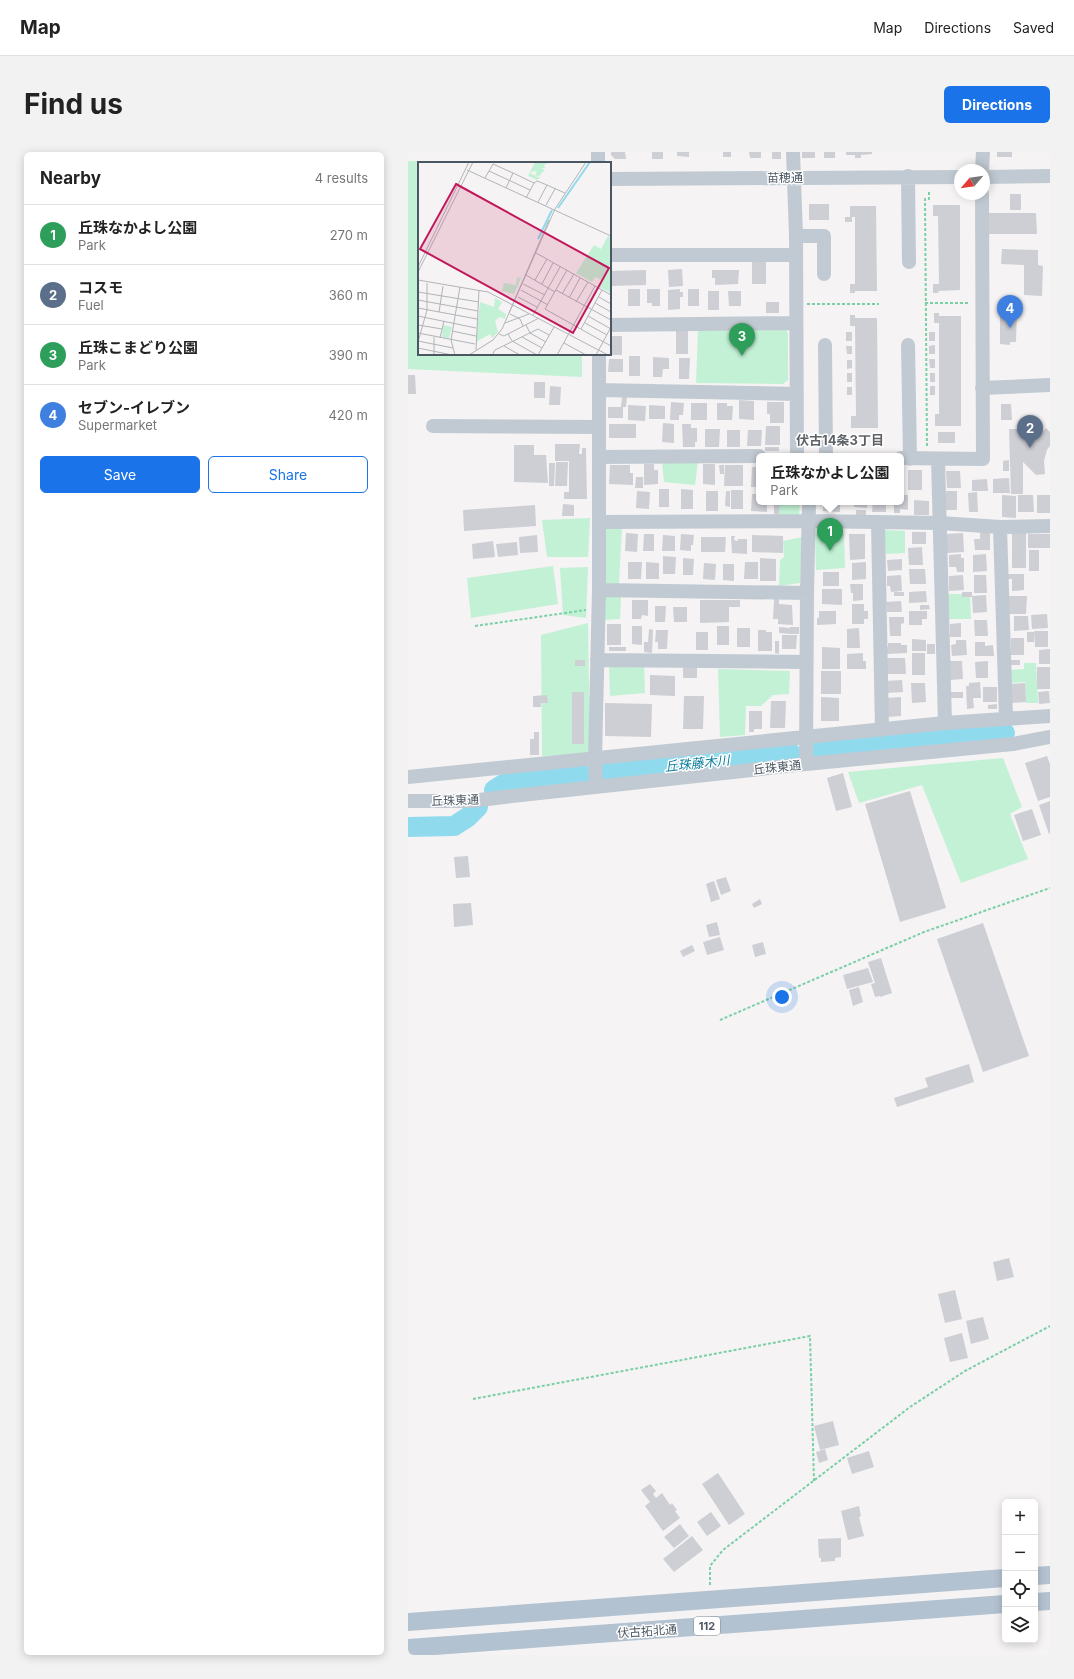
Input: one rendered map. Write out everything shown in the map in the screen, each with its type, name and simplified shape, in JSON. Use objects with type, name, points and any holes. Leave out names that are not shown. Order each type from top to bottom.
[{"type":"main road","points":[[1038,1576],[1050,1575]]},
{"type":"main road","name":"112","points":[[408,1622],[1002,1578]]},
{"type":"main road","points":[[1038,1602],[1050,1601]]},
{"type":"main road","name":"伏古拓北通","points":[[408,1648],[1002,1604]]},
{"type":"street","points":[[793,152],[796,236],[797,453]]},
{"type":"street","points":[[982,164],[983,152]]},
{"type":"street","points":[[908,176],[909,262]]},
{"type":"street","points":[[990,177],[1050,176]]},
{"type":"street","name":"苗穂通","points":[[611,178],[954,177]]},
{"type":"street","points":[[908,345],[905,459],[932,455],[983,459],[982,200]]},
{"type":"street","points":[[796,236],[824,236],[824,274]]},
{"type":"street","points":[[611,255],[796,255]]},
{"type":"street","points":[[611,326],[796,323]]},
{"type":"street","points":[[825,345],[826,453]]},
{"type":"street","points":[[596,787],[595,758],[599,608],[599,355]]},
{"type":"street","points":[[982,388],[1050,385]]},
{"type":"street","points":[[599,390],[797,394]]},
{"type":"street","points":[[433,426],[599,427]]},
{"type":"street","points":[[932,455],[940,523],[945,723]]},
{"type":"street","points":[[600,457],[756,456]]},
{"type":"street","points":[[806,764],[809,505]]},
{"type":"street","points":[[599,522],[809,521],[940,523],[1000,527],[1050,526]]},
{"type":"street","points":[[878,523],[882,730]]},
{"type":"street","points":[[1000,527],[1006,718]]},
{"type":"street","points":[[599,590],[807,593]]},
{"type":"street","points":[[597,660],[806,662]]},
{"type":"street","points":[[408,777],[945,723],[1050,716]]},
{"type":"street","name":"丘珠東通","points":[[408,801],[471,801],[806,764],[1012,744],[1050,737]]},
{"type":"path","points":[[929,189],[929,199],[925,199],[926,303],[932,455]]},
{"type":"path","points":[[926,303],[976,303]]},
{"type":"path","points":[[802,304],[879,304]]},
{"type":"path","points":[[475,626],[599,608]]},
{"type":"path","points":[[720,1020],[924,932],[1050,888]]},
{"type":"path","points":[[710,1600],[710,1566],[723,1550],[910,1407],[965,1371],[1050,1326]]},
{"type":"path","points":[[473,1399],[810,1336],[814,1480]]},
{"type":"green space","points":[[408,161],[530,162],[418,162],[418,355],[582,355],[582,377],[408,369]]},
{"type":"green space","points":[[785,328],[788,333],[788,380],[783,384],[696,383],[698,330]]},
{"type":"green space","points":[[698,461],[695,485],[664,482],[662,462]]},
{"type":"green space","points":[[777,505],[800,505],[799,518],[777,518]]},
{"type":"green space","points":[[590,518],[588,557],[547,557],[542,520]]},
{"type":"green space","points":[[622,526],[619,584],[603,583],[605,527]]},
{"type":"green space","points":[[884,530],[905,531],[905,553],[886,554]]},
{"type":"green space","points":[[815,534],[844,534],[845,568],[816,570]]},
{"type":"green space","points":[[802,537],[800,583],[779,586],[780,560],[784,557],[783,541]]},
{"type":"green space","points":[[553,566],[558,604],[471,618],[467,578]]},
{"type":"green space","points":[[588,567],[586,618],[563,615],[560,568]]},
{"type":"green space","points":[[945,594],[970,594],[971,619],[948,619]]},
{"type":"green space","points":[[602,597],[621,597],[620,619],[603,620]]},
{"type":"green space","points":[[588,623],[590,754],[542,756],[541,635]]},
{"type":"green space","points":[[1024,663],[1036,663],[1038,703],[1026,703],[1025,682],[1011,683],[1011,670],[1024,669]]},
{"type":"green space","points":[[609,664],[644,665],[645,693],[610,696]]},
{"type":"green space","points":[[718,669],[790,671],[789,694],[773,695],[761,706],[746,706],[745,735],[720,737]]},
{"type":"green space","points":[[1003,758],[1022,807],[1010,814],[1028,859],[961,883],[922,785],[859,803],[848,772]]},
{"type":"building","points":[[611,152],[625,152],[626,159],[615,159],[611,155]]},
{"type":"building","points":[[652,152],[663,152],[663,159],[652,159]]},
{"type":"building","points":[[677,152],[689,152],[689,157],[677,156]]},
{"type":"building","points":[[723,152],[731,152],[731,157],[723,157]]},
{"type":"building","points":[[749,152],[761,152],[761,158],[750,158]]},
{"type":"building","points":[[772,152],[781,152],[781,159],[772,159]]},
{"type":"building","points":[[802,152],[815,152],[815,158],[802,158]]},
{"type":"building","points":[[824,152],[835,152],[835,158],[824,158]]},
{"type":"building","points":[[846,152],[872,152],[872,154],[861,155],[861,158],[855,158],[855,155],[846,155]]},
{"type":"building","points":[[997,152],[1012,152],[1012,157],[997,157]]},
{"type":"building","points":[[1010,194],[1021,194],[1021,210],[1010,210]]},
{"type":"building","points":[[809,204],[829,204],[829,220],[809,220]]},
{"type":"building","points":[[933,205],[960,205],[960,290],[939,291],[938,293],[933,293],[933,284],[939,284],[938,216],[933,216]]},
{"type":"building","points":[[850,206],[876,206],[877,291],[855,291],[855,293],[850,293],[850,284],[855,284],[855,217],[852,217],[852,222],[845,222],[845,217],[850,217]]},
{"type":"building","points":[[989,213],[1036,213],[1037,234],[989,234]]},
{"type":"building","points":[[1002,249],[1038,250],[1038,265],[1043,266],[1042,296],[1024,295],[1024,265],[1001,264]]},
{"type":"building","points":[[752,262],[766,262],[766,284],[752,284]]},
{"type":"building","points":[[682,269],[683,286],[669,287],[668,270]]},
{"type":"building","points":[[646,270],[646,285],[611,286],[611,271]]},
{"type":"building","points":[[712,270],[739,270],[738,284],[715,285],[715,278],[712,278]]},
{"type":"building","points":[[628,289],[640,289],[640,306],[628,306]]},
{"type":"building","points":[[647,289],[660,289],[660,306],[652,306],[652,303],[647,303]]},
{"type":"building","points":[[680,289],[680,292],[683,292],[683,297],[680,297],[680,309],[668,310],[668,290]]},
{"type":"building","points":[[688,289],[699,289],[699,306],[688,306]]},
{"type":"building","points":[[708,291],[719,291],[719,310],[708,310]]},
{"type":"building","points":[[728,291],[741,291],[741,306],[729,306]]},
{"type":"building","points":[[766,302],[779,302],[779,313],[766,313]]},
{"type":"building","points":[[1000,310],[1017,310],[1016,342],[1010,342],[1010,345],[1000,344]]},
{"type":"building","points":[[934,313],[939,313],[939,316],[961,316],[961,426],[935,426],[935,414],[939,414],[939,323],[934,323]]},
{"type":"building","points":[[850,315],[855,315],[855,318],[877,318],[878,428],[851,428],[851,416],[856,416],[855,326],[850,326]]},
{"type":"building","points":[[676,330],[688,331],[688,354],[676,354]]},
{"type":"building","points":[[846,332],[852,332],[852,341],[846,341]]},
{"type":"building","points":[[929,332],[935,332],[935,341],[929,341]]},
{"type":"building","points":[[611,336],[622,336],[622,355],[611,355]]},
{"type":"building","points":[[935,345],[935,354],[929,354],[929,346]]},
{"type":"building","points":[[846,346],[852,346],[852,354],[847,354]]},
{"type":"building","points":[[629,356],[640,356],[640,376],[629,376]]},
{"type":"building","points":[[653,357],[669,358],[669,369],[663,369],[662,377],[653,377]]},
{"type":"building","points":[[679,358],[690,358],[689,379],[679,379]]},
{"type":"building","points":[[609,359],[623,359],[623,372],[608,372]]},
{"type":"building","points":[[929,359],[935,359],[935,368],[930,368]]},
{"type":"building","points":[[847,360],[852,360],[852,368],[847,369]]},
{"type":"building","points":[[847,373],[852,373],[852,382],[847,382]]},
{"type":"building","points":[[930,373],[935,373],[935,382],[930,382]]},
{"type":"building","points":[[408,375],[415,375],[416,394],[408,394]]},
{"type":"building","points":[[534,382],[545,382],[545,398],[534,398]]},
{"type":"building","points":[[550,386],[561,387],[560,405],[549,405]]},
{"type":"building","points":[[930,386],[935,386],[935,395],[930,395]]},
{"type":"building","points":[[847,387],[852,387],[852,395],[847,395]]},
{"type":"building","points":[[622,397],[627,397],[626,407],[623,407],[623,418],[608,418],[608,407],[621,407]]},
{"type":"building","points":[[739,400],[754,401],[754,420],[739,419]]},
{"type":"building","points":[[671,402],[684,403],[683,415],[679,415],[679,420],[670,420]]},
{"type":"building","points":[[767,402],[784,402],[784,423],[770,423],[770,414],[767,414]]},
{"type":"building","points":[[691,403],[707,403],[707,420],[691,420]]},
{"type":"building","points":[[717,403],[727,403],[727,406],[733,406],[732,420],[717,420]]},
{"type":"building","points":[[1001,404],[1011,404],[1012,420],[1001,420]]},
{"type":"building","points":[[628,405],[646,406],[645,421],[628,420]]},
{"type":"building","points":[[649,405],[665,406],[665,419],[649,419]]},
{"type":"building","points":[[663,423],[674,424],[674,443],[662,442]]},
{"type":"building","points":[[609,424],[636,424],[636,438],[609,438]]},
{"type":"building","points":[[682,424],[691,424],[691,428],[697,428],[697,442],[695,442],[695,447],[683,447]]},
{"type":"building","points":[[766,426],[780,426],[780,445],[765,445]]},
{"type":"building","points":[[1046,428],[1050,432],[1050,446],[1047,450],[1044,461],[1045,474],[1036,475],[1023,462],[1023,494],[1011,494],[1009,429],[1022,429],[1022,433],[1042,433]]},
{"type":"building","points":[[705,429],[720,429],[719,447],[705,447]]},
{"type":"building","points":[[727,430],[740,430],[740,447],[727,447]]},
{"type":"building","points":[[748,430],[762,430],[761,446],[747,446]]},
{"type":"building","points":[[938,432],[955,432],[955,443],[938,443]]},
{"type":"building","points":[[555,444],[580,444],[579,454],[582,454],[582,448],[586,448],[587,499],[564,499],[564,492],[569,492],[569,461],[555,461]]},
{"type":"building","points":[[514,445],[534,445],[534,455],[546,455],[548,483],[514,482]]},
{"type":"building","points":[[765,447],[779,447],[779,451],[765,451]]},
{"type":"building","points":[[1009,460],[1009,471],[1003,471],[1003,461]]},
{"type":"building","points":[[556,462],[568,462],[567,486],[555,486]]},
{"type":"building","points":[[549,463],[555,463],[554,486],[549,486]]},
{"type":"building","points":[[644,464],[654,464],[654,470],[658,470],[658,484],[644,485]]},
{"type":"building","points":[[703,464],[715,464],[715,485],[703,484]]},
{"type":"building","points":[[610,465],[630,465],[630,473],[633,473],[633,485],[609,484]]},
{"type":"building","points":[[719,465],[724,465],[724,474],[720,474]]},
{"type":"building","points":[[725,465],[743,465],[743,486],[724,486]]},
{"type":"building","points":[[752,467],[756,467],[756,487],[751,487]]},
{"type":"building","points":[[908,470],[922,470],[922,490],[908,490]]},
{"type":"building","points":[[946,471],[960,471],[961,488],[947,488]]},
{"type":"building","points":[[636,477],[643,477],[643,488],[635,488]]},
{"type":"building","points":[[1009,478],[1010,493],[993,493],[993,479]]},
{"type":"building","points":[[987,479],[988,491],[972,491],[972,480]]},
{"type":"building","points":[[659,489],[669,489],[669,507],[659,507]]},
{"type":"building","points":[[681,489],[693,490],[693,509],[681,509]]},
{"type":"building","points":[[731,490],[743,490],[743,509],[731,509]]},
{"type":"building","points":[[637,491],[650,492],[649,509],[636,508]]},
{"type":"building","points":[[706,491],[718,491],[718,511],[706,511]]},
{"type":"building","points":[[726,491],[730,491],[730,507],[725,506]]},
{"type":"building","points":[[946,491],[957,491],[957,510],[946,510]]},
{"type":"building","points":[[977,492],[978,512],[969,512],[968,493]]},
{"type":"building","points":[[752,494],[756,494],[756,505],[767,505],[767,512],[751,511]]},
{"type":"building","points":[[904,495],[908,495],[908,510],[900,509],[900,513],[894,513],[894,505],[904,505]]},
{"type":"building","points":[[1002,495],[1016,496],[1016,518],[1002,517]]},
{"type":"building","points":[[1018,495],[1033,495],[1034,512],[1018,512]]},
{"type":"building","points":[[1037,495],[1050,495],[1050,513],[1037,513]]},
{"type":"building","points":[[914,500],[929,501],[929,515],[914,515]]},
{"type":"building","points":[[563,504],[574,505],[574,516],[562,516]]},
{"type":"building","points":[[535,505],[536,526],[464,531],[463,510]]},
{"type":"building","points":[[774,505],[780,505],[779,514],[774,514]]},
{"type":"building","points":[[823,505],[840,505],[840,512],[823,511]]},
{"type":"building","points":[[854,505],[867,505],[867,508],[854,507]]},
{"type":"building","points":[[873,505],[886,505],[886,512],[872,512]]},
{"type":"building","points":[[856,510],[866,510],[866,515],[856,515]]},
{"type":"building","points":[[912,532],[926,532],[926,544],[912,544]]},
{"type":"building","points":[[980,532],[990,532],[990,550],[975,550],[974,539],[980,539]]},
{"type":"building","points":[[1012,532],[1026,533],[1026,568],[1012,568]]},
{"type":"building","points":[[626,533],[638,534],[637,552],[625,551]]},
{"type":"building","points":[[963,533],[964,552],[947,553],[946,534]]},
{"type":"building","points":[[644,534],[654,534],[654,551],[643,551]]},
{"type":"building","points":[[681,534],[694,535],[691,551],[680,550]]},
{"type":"building","points":[[849,534],[865,534],[865,559],[850,560]]},
{"type":"building","points":[[1028,534],[1050,534],[1050,548],[1028,548]]},
{"type":"building","points":[[537,535],[538,552],[520,553],[519,537]]},
{"type":"building","points":[[663,535],[675,536],[675,551],[662,551]]},
{"type":"building","points":[[752,535],[783,536],[783,553],[752,552]]},
{"type":"building","points":[[731,536],[735,536],[734,540],[738,541],[738,539],[747,539],[747,554],[732,553]]},
{"type":"building","points":[[701,537],[726,537],[725,552],[701,552]]},
{"type":"building","points":[[493,541],[495,557],[473,559],[472,544]]},
{"type":"building","points":[[517,542],[518,555],[498,557],[496,544]]},
{"type":"building","points":[[922,547],[923,565],[909,565],[908,548]]},
{"type":"building","points":[[1029,550],[1039,550],[1039,571],[1029,571]]},
{"type":"building","points":[[961,554],[961,558],[964,558],[964,572],[957,572],[956,567],[949,567],[949,555]]},
{"type":"building","points":[[986,554],[987,571],[973,572],[973,555]]},
{"type":"building","points":[[663,556],[676,557],[675,574],[663,574]]},
{"type":"building","points":[[683,558],[694,559],[693,575],[683,575]]},
{"type":"building","points":[[760,558],[776,559],[776,581],[760,581]]},
{"type":"building","points":[[902,559],[902,570],[888,571],[887,560]]},
{"type":"building","points":[[628,562],[642,562],[641,579],[628,579]]},
{"type":"building","points":[[646,562],[659,563],[659,579],[646,579]]},
{"type":"building","points":[[745,562],[758,562],[758,579],[744,579]]},
{"type":"building","points":[[866,562],[866,579],[852,580],[852,563]]},
{"type":"building","points":[[704,563],[716,564],[715,580],[703,579]]},
{"type":"building","points":[[723,564],[734,564],[734,581],[723,580]]},
{"type":"building","points":[[909,569],[925,569],[926,584],[910,584]]},
{"type":"building","points":[[823,572],[839,572],[839,586],[823,586]]},
{"type":"building","points":[[1007,574],[1024,574],[1024,590],[1012,591],[1012,579],[1007,579]]},
{"type":"building","points":[[901,575],[902,591],[891,592],[890,586],[887,586],[887,576]]},
{"type":"building","points":[[963,575],[964,590],[949,591],[949,576]]},
{"type":"building","points":[[974,575],[986,575],[987,593],[974,593]]},
{"type":"building","points":[[850,584],[863,584],[863,600],[853,601],[853,593],[851,593]]},
{"type":"building","points":[[822,589],[842,589],[842,605],[822,604]]},
{"type":"building","points":[[926,591],[927,602],[909,603],[909,592]]},
{"type":"building","points":[[894,592],[904,592],[904,596],[894,596]]},
{"type":"building","points":[[962,592],[972,592],[972,597],[962,597]]},
{"type":"building","points":[[986,595],[987,612],[973,613],[972,596]]},
{"type":"building","points":[[1009,596],[1027,596],[1026,614],[1009,614]]},
{"type":"building","points":[[774,599],[779,599],[779,604],[792,605],[793,625],[778,624],[778,619],[773,619]]},
{"type":"building","points":[[632,600],[648,600],[648,616],[642,615],[641,619],[632,619]]},
{"type":"building","points":[[700,600],[740,600],[740,607],[729,607],[729,622],[700,623]]},
{"type":"building","points":[[901,601],[902,612],[887,612],[886,602]]},
{"type":"building","points":[[852,604],[864,604],[864,611],[868,611],[868,619],[864,619],[864,624],[852,624]]},
{"type":"building","points":[[920,605],[929,605],[930,609],[920,610]]},
{"type":"building","points":[[655,606],[666,606],[665,622],[655,622]]},
{"type":"building","points":[[673,607],[687,607],[687,622],[674,622]]},
{"type":"building","points":[[819,611],[836,611],[836,624],[817,625]]},
{"type":"building","points":[[909,611],[927,611],[927,619],[922,619],[922,625],[909,625]]},
{"type":"building","points":[[1047,614],[1048,628],[1032,629],[1031,615]]},
{"type":"building","points":[[1014,616],[1028,616],[1029,630],[1014,631]]},
{"type":"building","points":[[889,617],[904,617],[904,623],[901,624],[901,636],[890,636]]},
{"type":"building","points":[[974,620],[987,620],[988,636],[975,636]]},
{"type":"building","points":[[961,623],[961,637],[950,637],[950,624]]},
{"type":"building","points":[[607,624],[621,624],[621,645],[607,645]]},
{"type":"building","points":[[632,626],[642,626],[642,645],[632,644]]},
{"type":"building","points":[[717,626],[729,626],[729,645],[717,645]]},
{"type":"building","points":[[779,627],[790,628],[790,634],[779,633]]},
{"type":"building","points":[[790,627],[799,627],[799,634],[790,634]]},
{"type":"building","points":[[737,628],[750,628],[750,647],[737,647]]},
{"type":"building","points":[[859,628],[860,648],[847,648],[847,629]]},
{"type":"building","points":[[649,629],[653,630],[652,653],[644,652],[644,642],[648,642]]},
{"type":"building","points":[[656,630],[668,630],[667,649],[658,649],[658,642],[655,642]]},
{"type":"building","points":[[758,630],[772,632],[772,651],[758,651]]},
{"type":"building","points":[[1034,631],[1048,631],[1048,647],[1035,647]]},
{"type":"building","points":[[696,632],[708,632],[708,650],[696,650]]},
{"type":"building","points":[[1027,632],[1034,632],[1034,642],[1027,642]]},
{"type":"building","points":[[782,635],[797,635],[796,649],[782,649]]},
{"type":"building","points":[[1011,638],[1024,638],[1024,655],[1011,655]]},
{"type":"building","points":[[912,639],[926,640],[926,651],[912,651]]},
{"type":"building","points":[[956,640],[966,640],[967,655],[952,656],[951,645],[956,644]]},
{"type":"building","points":[[775,641],[779,641],[779,654],[775,653]]},
{"type":"building","points":[[975,642],[985,642],[985,646],[993,645],[994,656],[975,656]]},
{"type":"building","points":[[888,643],[901,643],[901,645],[907,645],[907,653],[886,654],[886,647],[888,647]]},
{"type":"building","points":[[927,644],[935,644],[935,654],[927,654]]},
{"type":"building","points":[[609,647],[626,647],[626,651],[609,651]]},
{"type":"building","points":[[822,647],[840,648],[840,669],[822,669]]},
{"type":"building","points":[[1050,649],[1050,664],[1039,664],[1039,650]]},
{"type":"building","points":[[863,653],[863,661],[866,661],[866,669],[847,669],[847,654]]},
{"type":"building","points":[[912,653],[925,653],[925,675],[912,675]]},
{"type":"building","points":[[885,658],[905,658],[906,674],[885,674]]},
{"type":"building","points":[[575,660],[585,660],[585,666],[575,666]]},
{"type":"building","points":[[1010,660],[1020,660],[1020,665],[1010,665]]},
{"type":"building","points":[[949,661],[962,661],[963,679],[950,680]]},
{"type":"building","points":[[988,661],[988,678],[976,678],[975,662]]},
{"type":"building","points":[[683,667],[697,667],[697,678],[683,678]]},
{"type":"building","points":[[1037,667],[1050,667],[1050,689],[1037,689]]},
{"type":"building","points":[[821,671],[841,671],[841,694],[821,694]]},
{"type":"building","points":[[650,675],[675,676],[675,696],[650,695]]},
{"type":"building","points":[[902,680],[903,692],[886,693],[885,681]]},
{"type":"building","points":[[980,682],[981,698],[973,698],[974,708],[967,709],[966,686],[969,686],[969,683]]},
{"type":"building","points":[[911,683],[925,683],[926,702],[912,703]]},
{"type":"building","points":[[1025,683],[1026,702],[1011,703],[1011,684]]},
{"type":"building","points":[[983,687],[997,687],[997,702],[983,702]]},
{"type":"building","points":[[1049,691],[1050,703],[1039,704],[1038,692]]},
{"type":"building","points":[[572,692],[584,692],[584,744],[572,744]]},
{"type":"building","points":[[951,692],[963,692],[963,698],[951,698]]},
{"type":"building","points":[[547,695],[548,703],[541,703],[541,707],[533,707],[533,696]]},
{"type":"building","points":[[684,696],[704,696],[703,729],[683,729]]},
{"type":"building","points":[[821,697],[839,698],[839,721],[821,721]]},
{"type":"building","points":[[901,697],[901,716],[887,717],[886,698]]},
{"type":"building","points":[[771,701],[786,701],[785,728],[770,728]]},
{"type":"building","points":[[605,703],[652,704],[651,737],[605,736]]},
{"type":"building","points":[[997,704],[997,709],[988,709],[988,705]]},
{"type":"building","points":[[749,711],[762,711],[762,729],[754,729],[754,732],[749,732]]},
{"type":"building","points":[[534,732],[539,732],[539,755],[530,755],[530,739],[534,739]]},
{"type":"building","points":[[1047,756],[1050,764],[1050,797],[1038,801],[1025,763]]},
{"type":"building","points":[[843,773],[852,807],[836,811],[827,778]]},
{"type":"building","points":[[910,791],[946,908],[900,922],[865,804]]},
{"type":"building","points":[[1050,801],[1050,833],[1049,834],[1039,805]]},
{"type":"building","points":[[1032,809],[1041,835],[1023,841],[1014,815]]},
{"type":"building","points":[[468,856],[470,877],[456,878],[454,857]]},
{"type":"building","points":[[726,877],[731,891],[721,895],[716,880]]},
{"type":"building","points":[[714,881],[720,899],[711,902],[706,884]]},
{"type":"building","points":[[760,899],[762,904],[754,908],[752,904]]},
{"type":"building","points":[[471,903],[473,925],[454,927],[453,904]]},
{"type":"building","points":[[717,922],[720,935],[709,937],[706,925]]},
{"type":"building","points":[[983,923],[1029,1056],[983,1072],[937,939]]},
{"type":"building","points":[[720,937],[724,950],[707,955],[703,942]]},
{"type":"building","points":[[763,942],[766,954],[755,957],[752,945]]},
{"type":"building","points":[[692,945],[695,951],[683,957],[680,951]]},
{"type":"building","points":[[881,958],[892,993],[875,997],[871,984],[875,983],[868,962]]},
{"type":"building","points":[[868,968],[873,982],[847,989],[843,975]]},
{"type":"building","points":[[859,987],[863,1002],[853,1006],[849,990]]},
{"type":"building","points":[[969,1064],[974,1082],[897,1107],[894,1098],[928,1087],[925,1078]]},
{"type":"building","points":[[1009,1258],[1014,1277],[997,1281],[993,1262]]},
{"type":"building","points":[[955,1290],[962,1319],[945,1323],[938,1294]]},
{"type":"building","points":[[983,1317],[989,1339],[971,1344],[966,1321]]},
{"type":"building","points":[[962,1333],[968,1358],[950,1362],[944,1338]]},
{"type":"building","points":[[833,1421],[839,1445],[820,1450],[814,1426]]},
{"type":"building","points":[[825,1449],[828,1460],[819,1463],[816,1452]]},
{"type":"building","points":[[869,1451],[874,1467],[852,1474],[847,1458]]},
{"type":"building","points":[[718,1473],[745,1514],[729,1525],[702,1484]]},
{"type":"building","points":[[650,1484],[656,1491],[653,1494],[656,1498],[662,1493],[670,1505],[672,1503],[680,1518],[663,1531],[645,1506],[650,1502],[641,1490]]},
{"type":"building","points":[[859,1506],[861,1516],[859,1517],[864,1536],[848,1540],[841,1511]]},
{"type":"building","points":[[711,1512],[721,1526],[707,1536],[697,1522]]},
{"type":"building","points":[[680,1524],[689,1536],[674,1548],[664,1537]]},
{"type":"building","points":[[692,1536],[703,1550],[674,1572],[663,1559]]},
{"type":"building","points":[[841,1538],[841,1557],[835,1558],[835,1561],[821,1562],[821,1558],[819,1558],[818,1539]]},
{"type":"waterway","name":"丘珠藤木川","points":[[817,751],[1005,733]]},
{"type":"waterway","name":"丘珠藤木川","points":[[602,773],[791,753]]},
{"type":"waterway","name":"丘珠藤木川","points":[[494,790],[505,783],[583,775]]},
{"type":"waterway","name":"丘珠藤木川","points":[[408,827],[454,826],[468,817],[478,807]]},
{"type":"place","name":"セブン-イレブン","points":[[1010,328]]},
{"type":"place","name":"丘珠こまどり公園","points":[[742,356]]},
{"type":"place","name":"コスモ","points":[[1030,448]]},
{"type":"place","name":"丘珠なかよし公園","points":[[830,551]]},
{"type":"district","name":"伏古14条3丁目","points":[[840,440]]}]
